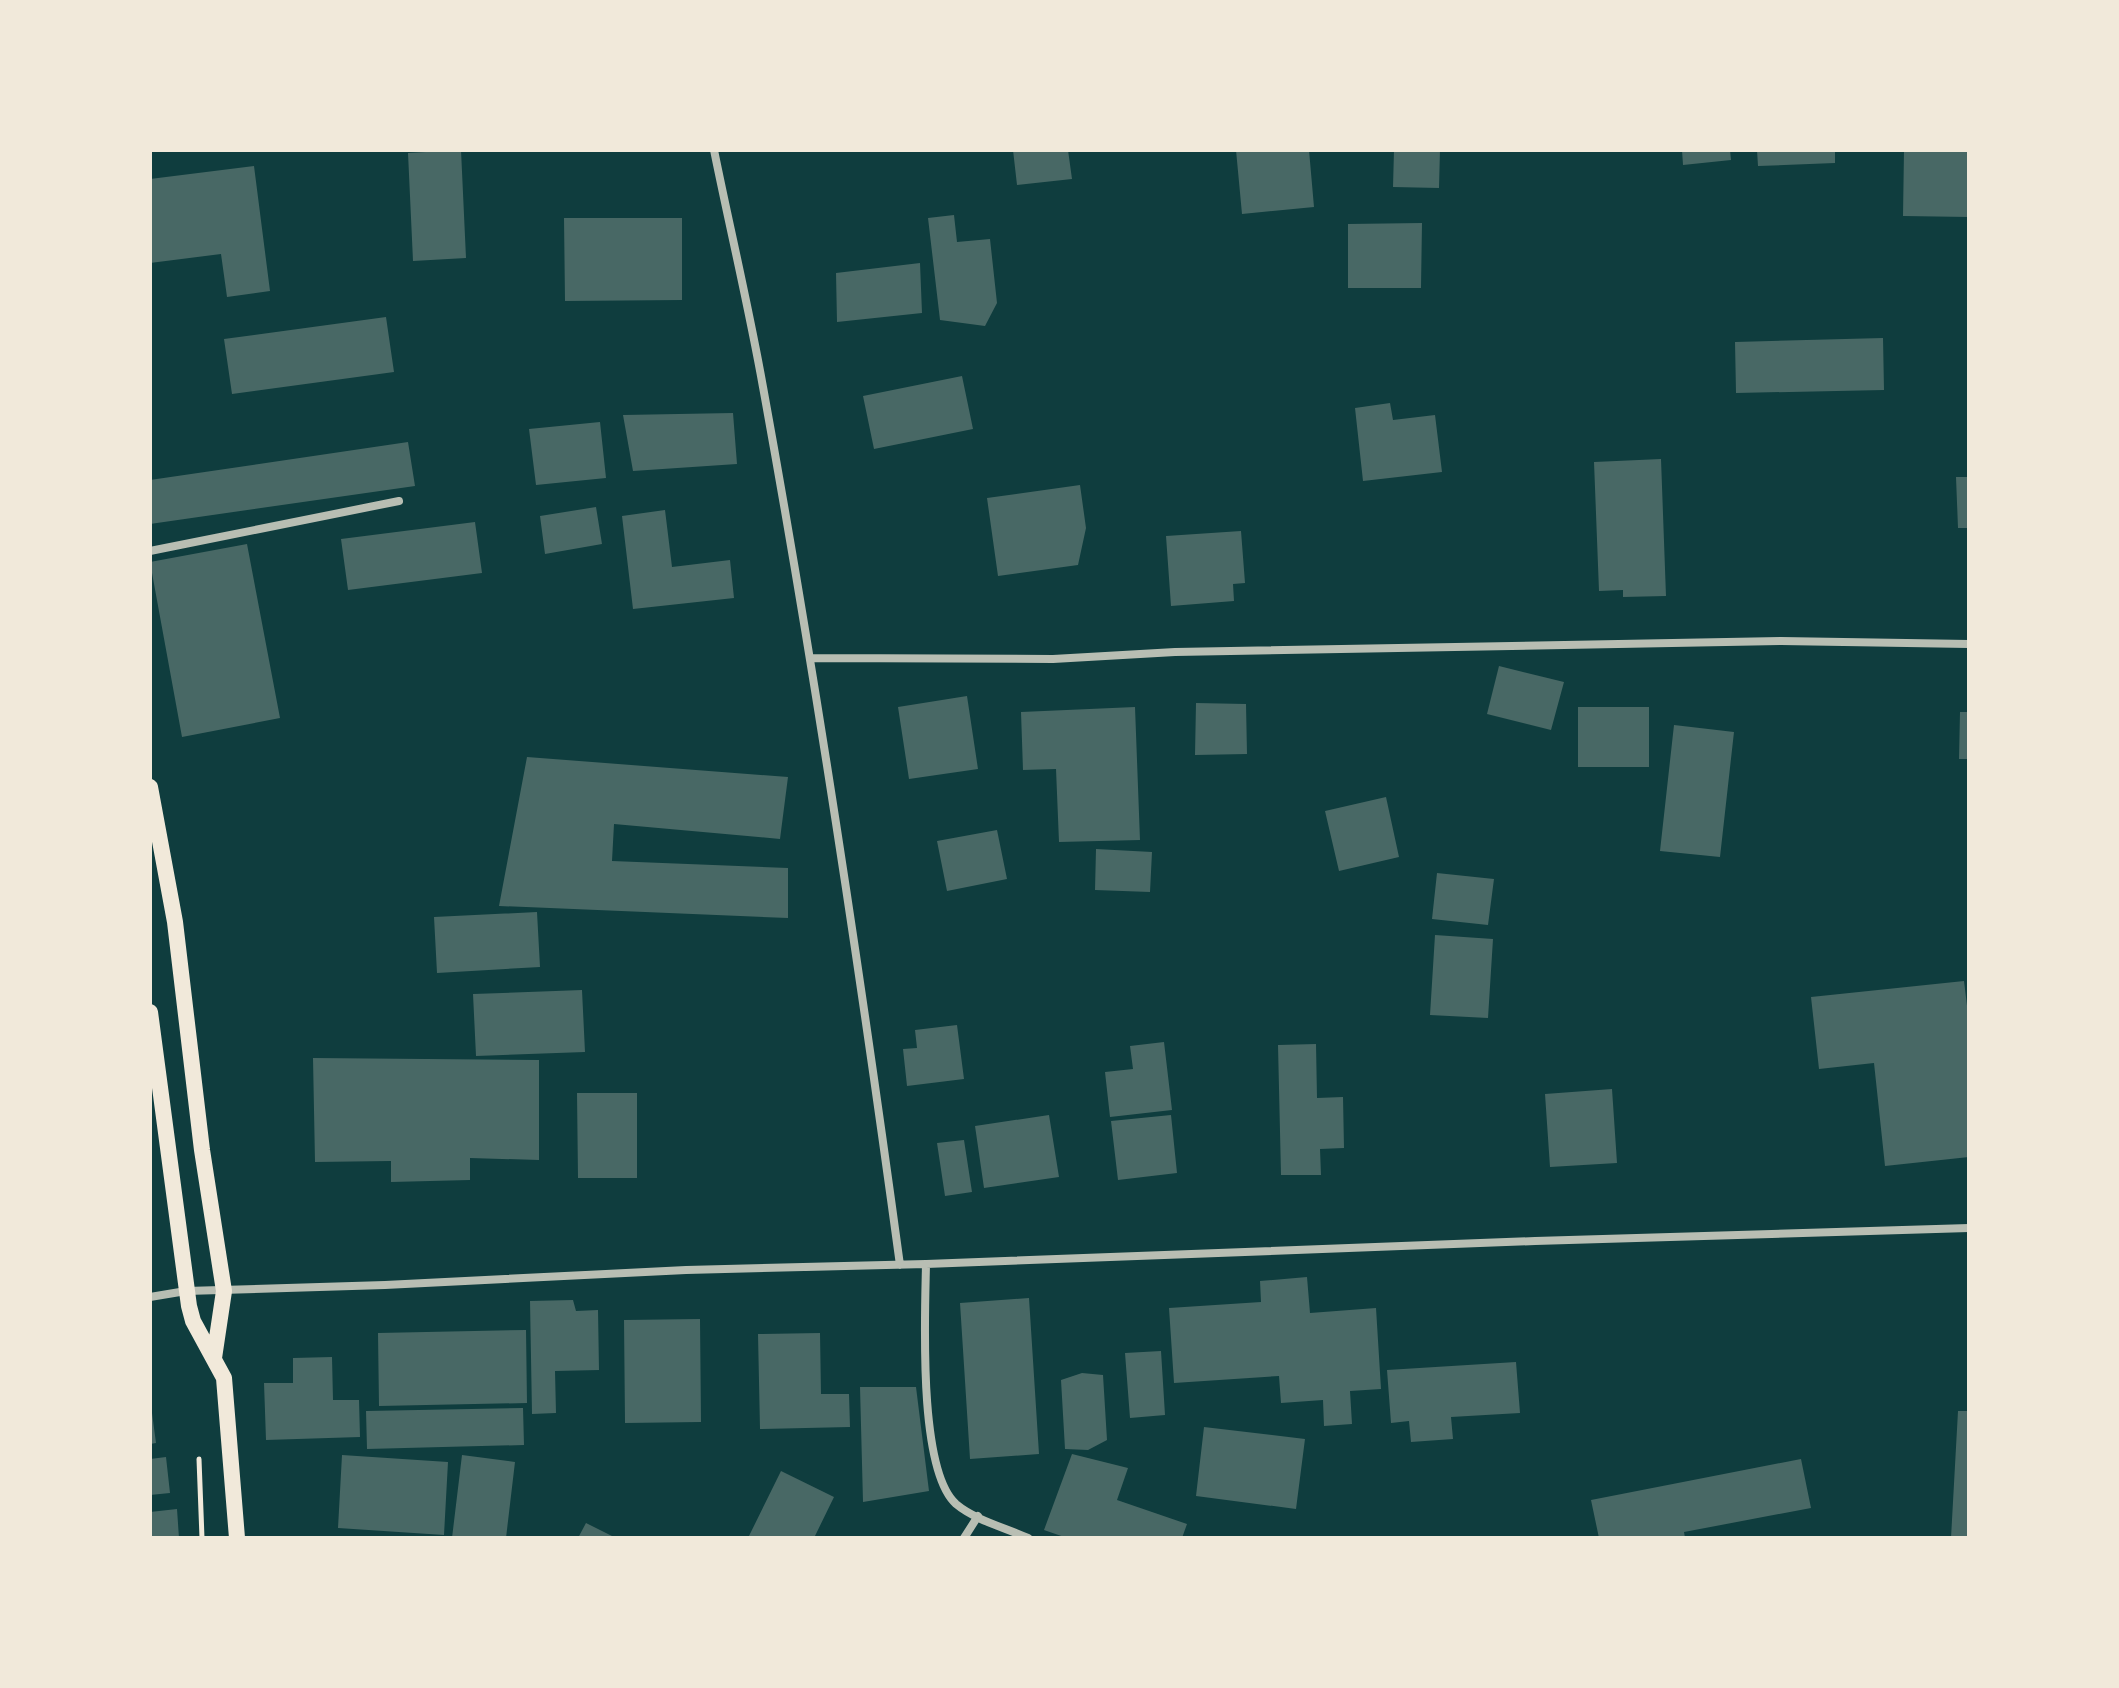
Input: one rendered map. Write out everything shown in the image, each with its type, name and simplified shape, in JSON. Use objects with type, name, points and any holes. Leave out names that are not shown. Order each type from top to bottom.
[{"type":"main road","points":[[150,787],[175,922],[202,1150],[224,1291],[214,1358]]},
{"type":"main road","points":[[150,1012],[186,1291],[193,1321],[224,1378],[237,1538]]},
{"type":"street","points":[[714,150],[762,383],[811,658],[856,944],[900,1265]]},
{"type":"street","points":[[150,551],[399,501]]},
{"type":"street","points":[[811,658],[1053,659],[1191,652],[1781,641],[1969,644]]},
{"type":"street","points":[[150,1297],[186,1291],[686,1270],[1969,1228]]},
{"type":"street","points":[[926,1264],[929,1421],[935,1461],[943,1487],[957,1504],[1028,1538]]},
{"type":"street","points":[[964,1538],[978,1516]]},
{"type":"building","points":[[461,150],[466,258],[413,261],[408,153]]},
{"type":"building","points":[[1013,150],[1068,150],[1072,179],[1017,185]]},
{"type":"building","points":[[1236,150],[1309,150],[1314,207],[1242,214]]},
{"type":"building","points":[[1394,150],[1440,150],[1439,188],[1393,187]]},
{"type":"building","points":[[1682,150],[1730,150],[1731,160],[1683,165]]},
{"type":"building","points":[[1757,150],[1835,150],[1835,163],[1758,166]]},
{"type":"building","points":[[1904,150],[1969,150],[1969,217],[1903,216]]},
{"type":"building","points":[[254,166],[270,291],[227,297],[221,254],[150,263],[150,179]]},
{"type":"building","points":[[954,215],[957,242],[990,239],[997,303],[985,326],[940,320],[928,218]]},
{"type":"building","points":[[564,218],[682,218],[682,300],[565,301]]},
{"type":"building","points":[[1422,223],[1421,288],[1348,288],[1348,224]]},
{"type":"building","points":[[920,263],[922,313],[837,322],[836,273]]},
{"type":"building","points":[[386,317],[394,372],[232,394],[224,339]]},
{"type":"building","points":[[1883,338],[1884,390],[1736,393],[1735,342]]},
{"type":"building","points":[[962,376],[973,429],[874,449],[863,396]]},
{"type":"building","points":[[1390,403],[1393,420],[1435,415],[1442,472],[1363,481],[1355,408]]},
{"type":"building","points":[[733,413],[737,464],[633,471],[623,415]]},
{"type":"building","points":[[600,422],[606,478],[536,485],[529,429]]},
{"type":"building","points":[[408,442],[415,486],[150,524],[150,480]]},
{"type":"building","points":[[1661,459],[1666,596],[1623,597],[1623,590],[1599,591],[1594,462]]},
{"type":"building","points":[[1956,477],[1969,477],[1969,528],[1958,528]]},
{"type":"building","points":[[1080,485],[1086,528],[1078,565],[998,576],[987,498]]},
{"type":"building","points":[[596,507],[602,544],[545,554],[540,516]]},
{"type":"building","points":[[665,510],[672,567],[730,560],[734,598],[633,609],[622,516]]},
{"type":"building","points":[[475,522],[482,573],[348,590],[341,539]]},
{"type":"building","points":[[1241,531],[1245,583],[1233,584],[1234,601],[1171,606],[1166,536]]},
{"type":"building","points":[[247,544],[280,718],[182,737],[150,562]]},
{"type":"building","points":[[1499,666],[1564,682],[1551,730],[1487,714]]},
{"type":"building","points":[[967,696],[978,769],[909,779],[898,707]]},
{"type":"building","points":[[1196,703],[1246,704],[1247,754],[1195,755]]},
{"type":"building","points":[[1135,707],[1140,840],[1059,842],[1056,769],[1023,770],[1021,712]]},
{"type":"building","points":[[1578,707],[1649,707],[1649,767],[1578,767]]},
{"type":"building","points":[[1960,712],[1969,712],[1969,759],[1959,759]]},
{"type":"building","points":[[1674,725],[1734,732],[1720,857],[1660,851]]},
{"type":"building","points":[[527,757],[788,777],[780,839],[614,824],[612,861],[788,868],[788,918],[499,906]]},
{"type":"building","points":[[1386,797],[1399,857],[1339,871],[1325,811]]},
{"type":"building","points":[[997,830],[1007,879],[947,891],[937,841]]},
{"type":"building","points":[[1096,849],[1152,852],[1150,892],[1095,890]]},
{"type":"building","points":[[1437,873],[1494,879],[1488,925],[1432,919]]},
{"type":"building","points":[[537,912],[540,967],[437,973],[434,917]]},
{"type":"building","points":[[1435,935],[1493,939],[1488,1018],[1430,1015]]},
{"type":"building","points":[[1964,981],[1969,1022],[1969,1157],[1885,1166],[1874,1063],[1819,1069],[1811,997]]},
{"type":"building","points":[[582,990],[585,1052],[476,1056],[473,994]]},
{"type":"building","points":[[957,1025],[964,1079],[907,1086],[903,1049],[917,1048],[915,1030]]},
{"type":"building","points":[[1164,1042],[1172,1110],[1110,1117],[1105,1072],[1133,1069],[1130,1046]]},
{"type":"building","points":[[1316,1044],[1317,1098],[1343,1097],[1344,1148],[1320,1149],[1321,1175],[1281,1175],[1278,1045]]},
{"type":"building","points":[[313,1058],[539,1060],[539,1160],[470,1158],[470,1180],[391,1182],[391,1161],[315,1162]]},
{"type":"building","points":[[1612,1089],[1617,1163],[1550,1167],[1545,1094]]},
{"type":"building","points":[[577,1093],[637,1093],[637,1178],[578,1178]]},
{"type":"building","points":[[1049,1115],[1059,1177],[984,1188],[975,1126]]},
{"type":"building","points":[[1171,1115],[1177,1173],[1118,1180],[1111,1121]]},
{"type":"building","points":[[964,1140],[972,1192],[945,1196],[937,1143]]},
{"type":"building","points":[[1307,1277],[1310,1313],[1376,1308],[1381,1389],[1350,1391],[1352,1424],[1324,1426],[1323,1400],[1281,1403],[1279,1376],[1174,1383],[1169,1308],[1261,1302],[1260,1281]]},
{"type":"building","points":[[1029,1298],[1039,1454],[970,1459],[960,1303]]},
{"type":"building","points":[[573,1300],[576,1311],[598,1310],[599,1370],[555,1371],[556,1413],[532,1414],[530,1301]]},
{"type":"building","points":[[700,1319],[701,1422],[625,1423],[624,1320]]},
{"type":"building","points":[[526,1330],[527,1403],[379,1406],[378,1333]]},
{"type":"building","points":[[820,1333],[821,1394],[849,1394],[850,1427],[760,1429],[758,1334]]},
{"type":"building","points":[[1161,1351],[1165,1415],[1130,1418],[1125,1353]]},
{"type":"building","points":[[332,1357],[333,1400],[359,1400],[360,1437],[266,1440],[264,1383],[293,1383],[293,1358]]},
{"type":"building","points":[[1516,1362],[1520,1413],[1451,1417],[1453,1439],[1411,1442],[1409,1421],[1391,1423],[1387,1370]]},
{"type":"building","points":[[1082,1373],[1103,1375],[1107,1440],[1088,1450],[1065,1449],[1061,1380]]},
{"type":"building","points":[[860,1387],[916,1387],[929,1491],[863,1502]]},
{"type":"building","points":[[523,1408],[524,1445],[367,1449],[366,1411]]},
{"type":"building","points":[[1958,1411],[1969,1411],[1969,1538],[1951,1538]]},
{"type":"building","points":[[150,1414],[156,1443],[150,1444]]},
{"type":"building","points":[[1204,1427],[1305,1439],[1296,1509],[1196,1496]]},
{"type":"building","points":[[1072,1454],[1128,1468],[1117,1500],[1187,1524],[1182,1538],[1067,1538],[1044,1530]]},
{"type":"building","points":[[342,1455],[448,1462],[444,1535],[338,1528]]},
{"type":"building","points":[[462,1455],[515,1462],[506,1538],[452,1538]]},
{"type":"building","points":[[166,1457],[170,1493],[150,1495],[150,1459]]},
{"type":"building","points":[[1801,1459],[1811,1508],[1684,1532],[1685,1538],[1599,1538],[1591,1500]]},
{"type":"building","points":[[781,1471],[834,1497],[814,1538],[748,1538]]},
{"type":"building","points":[[177,1509],[179,1538],[150,1538],[150,1512]]},
{"type":"building","points":[[586,1523],[616,1538],[578,1538]]}]
